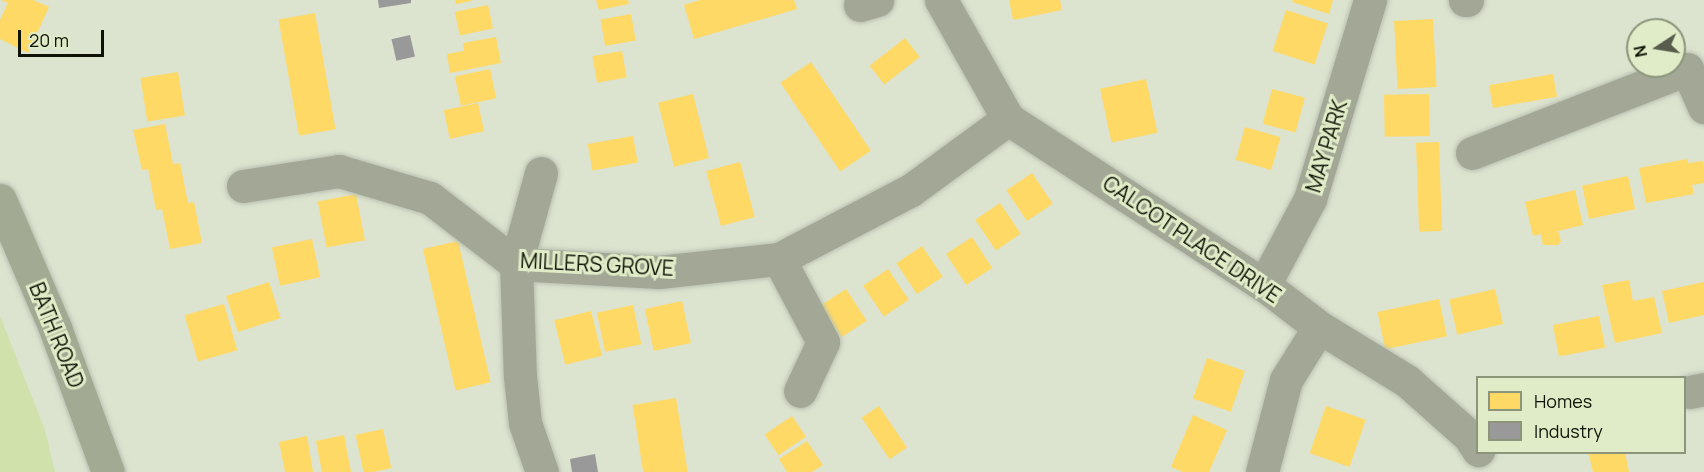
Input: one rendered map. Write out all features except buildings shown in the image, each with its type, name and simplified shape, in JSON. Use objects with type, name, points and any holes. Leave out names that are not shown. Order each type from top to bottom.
[{"type":"main road","name":"BATH ROAD","points":[[0,200],[55,328],[108,472]]},
{"type":"street","name":"CALCOT PLACE DRIVE","points":[[941,0],[1008,119],[1264,285],[1319,327],[1407,381],[1469,436],[1476,448]]},
{"type":"street","name":"MAY PARK","points":[[1264,285],[1310,199],[1370,0]]},
{"type":"street","points":[[1472,153],[1687,69],[1704,107]]},
{"type":"street","name":"MILLERS GROVE","points":[[243,186],[339,171],[430,198],[516,264],[659,272],[779,259],[910,190],[1008,119]]},
{"type":"street","points":[[541,174],[516,264],[520,376],[525,423],[542,472]]},
{"type":"street","points":[[779,259],[823,342],[800,391]]},
{"type":"street","points":[[1262,472],[1286,380],[1319,327]]},
{"type":"street","name":"CALCOT PLACE DRIVE","points":[[1480,454],[1491,472]]},
{"type":"green space","points":[[0,316],[45,430],[55,472],[0,472]]}]
